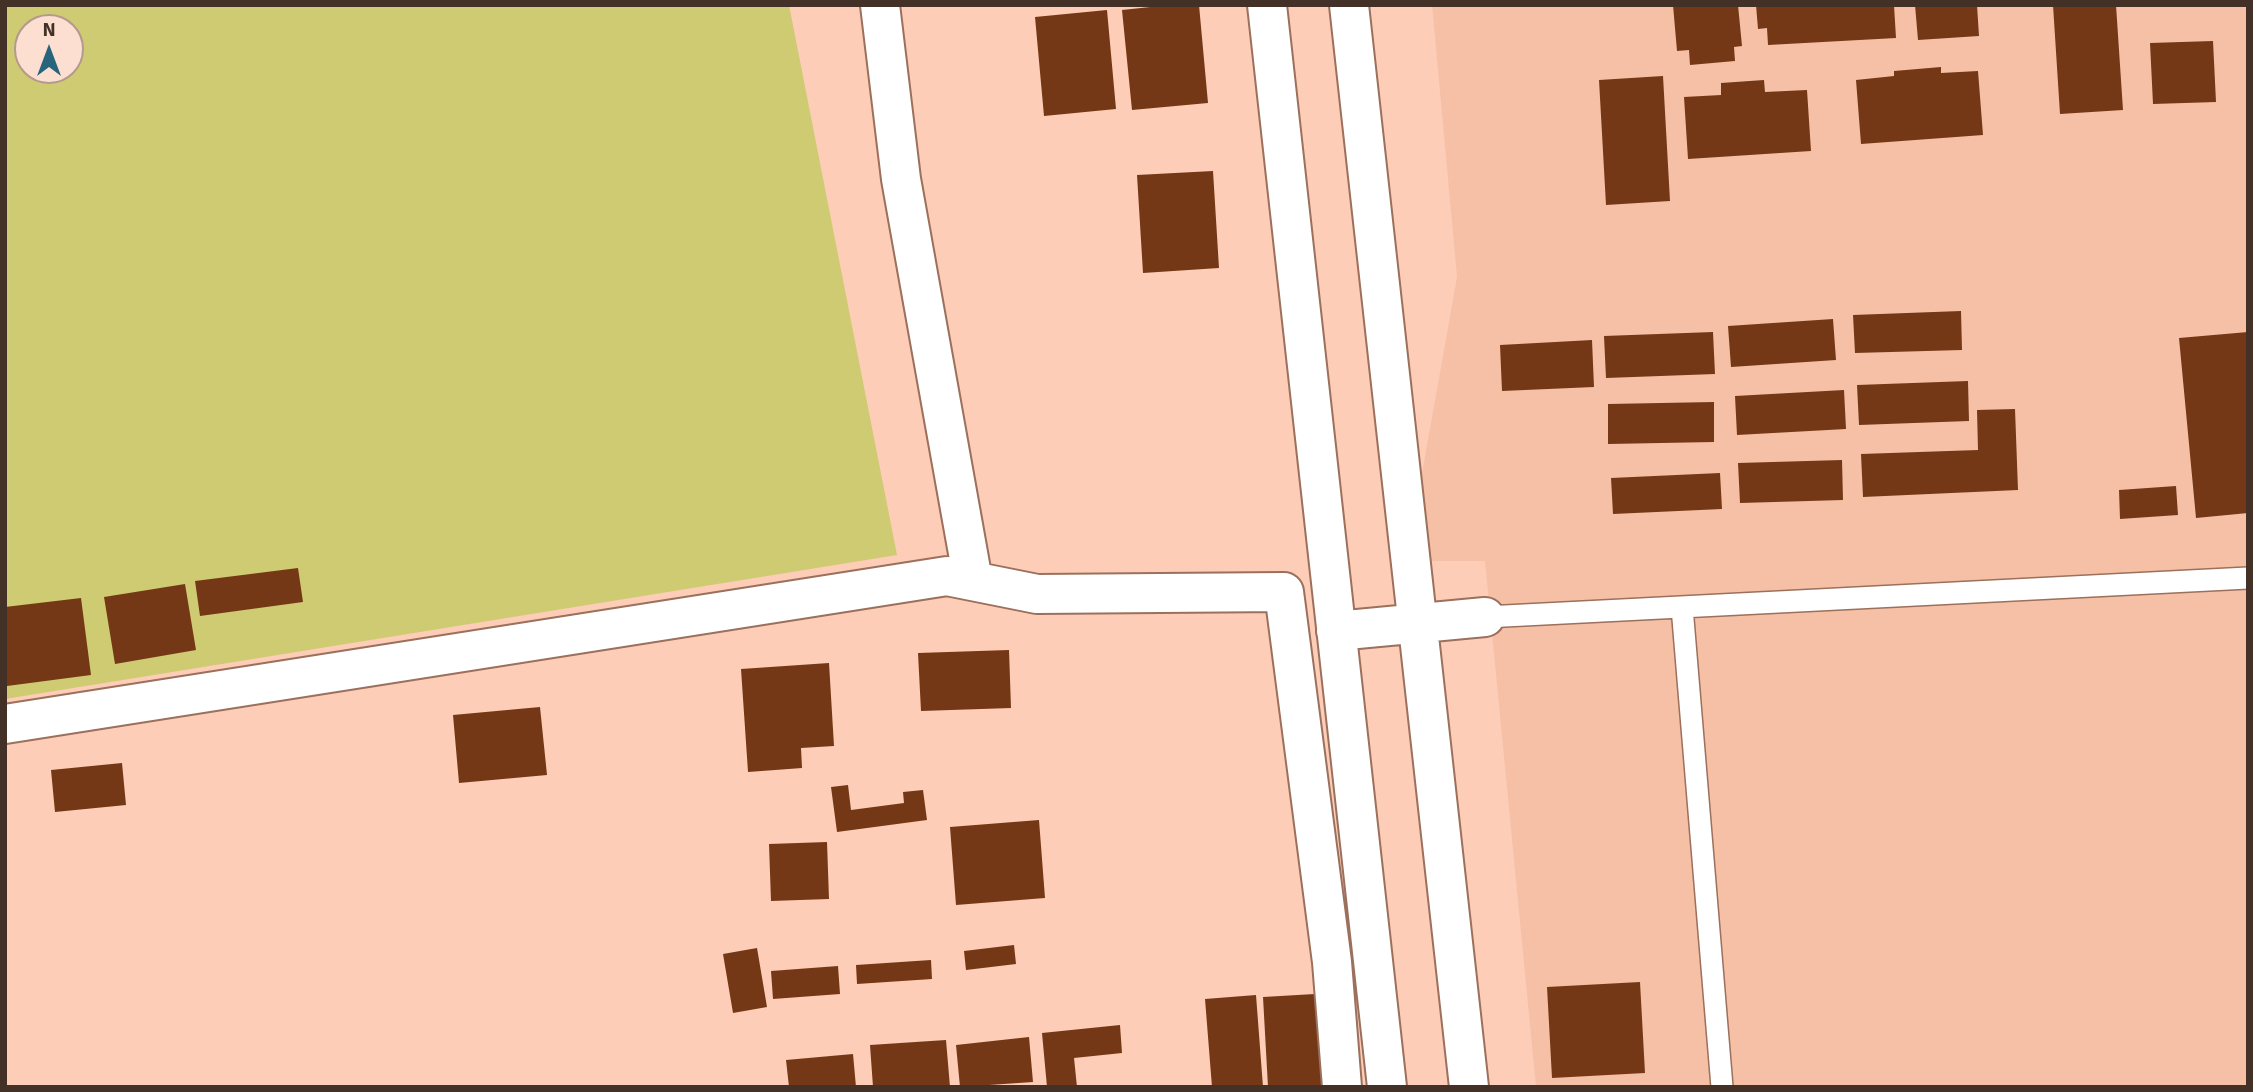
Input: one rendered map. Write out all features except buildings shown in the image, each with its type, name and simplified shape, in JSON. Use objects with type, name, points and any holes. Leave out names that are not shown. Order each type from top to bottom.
[{"type":"street","points":[[880,5],[901,179],[973,581]]},
{"type":"street","points":[[1267,5],[1387,1087]]},
{"type":"street","points":[[1349,5],[1469,1087]]},
{"type":"street","points":[[5,724],[947,576],[1037,594],[1284,592],[1332,962],[1342,1087]]},
{"type":"street","points":[[1336,631],[1485,617]]},
{"type":"lane","points":[[1485,617],[2248,578]]},
{"type":"lane","points":[[1682,607],[1722,1087]]},
{"type":"shaded area","points":[[5,5],[789,5],[897,555],[5,699]]},
{"type":"shaded area","points":[[1432,5],[2248,5],[2248,1087],[1536,1087],[1485,561],[1427,561],[1419,490],[1457,277]]}]
